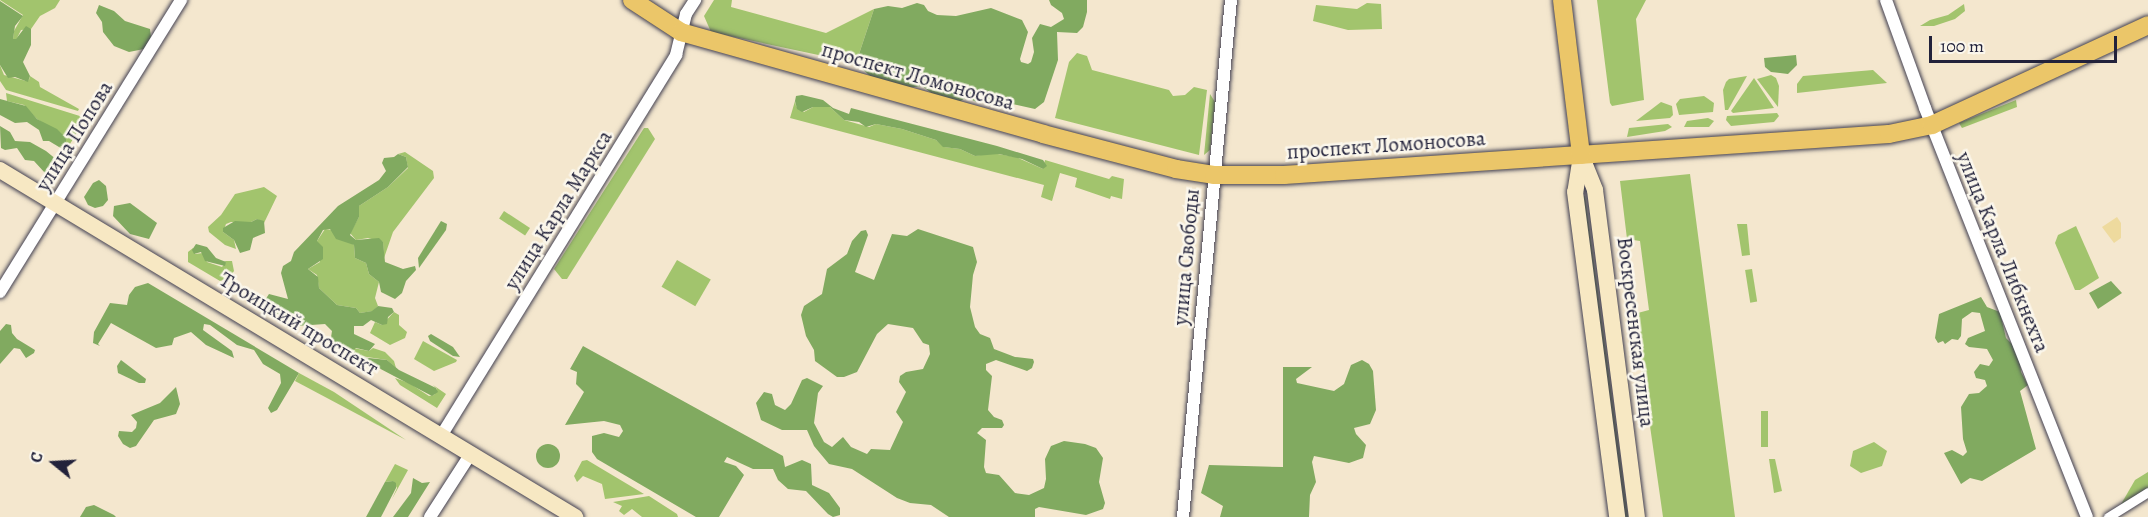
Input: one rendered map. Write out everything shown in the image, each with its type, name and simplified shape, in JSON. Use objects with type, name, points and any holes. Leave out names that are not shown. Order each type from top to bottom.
[{"type":"main road","name":"проспект Ломоносова","points":[[632,0],[681,32],[1077,144],[1176,170],[1214,175],[1284,175],[1889,134],[1932,125],[2148,25]]},
{"type":"main road","name":"Воскресенская улица","points":[[1562,0],[1581,155],[1595,190],[1637,517]]},
{"type":"main road","name":"Воскресенская улица","points":[[1581,155],[1575,192],[1617,517]]},
{"type":"main road","name":"Троицкий проспект","points":[[0,170],[575,517]]},
{"type":"street","name":"улица Попова","points":[[0,292],[181,0]]},
{"type":"street","name":"улица Карла Маркса","points":[[441,436],[676,55],[686,14],[695,0]]},
{"type":"street","name":"улица Свободы","points":[[1183,517],[1231,0]]},
{"type":"street","name":"улица Карла Либкнехта","points":[[1886,0],[1932,125],[2087,517]]},
{"type":"street","points":[[430,517],[470,455]]},
{"type":"street","points":[[2108,517],[2148,492]]},
{"type":"green space","points":[[0,0],[60,0],[55,8],[40,16],[31,29],[21,30],[16,40],[13,39],[14,31],[23,15]]},
{"type":"green space","points":[[714,0],[732,0],[731,7],[826,33],[874,9],[856,63],[711,32],[704,16]]},
{"type":"green space","points":[[1049,0],[1087,0],[1087,12],[1083,27],[1077,33],[1057,32],[1058,60],[1044,102],[1035,109],[991,99],[976,102],[967,97],[959,102],[934,95],[922,86],[907,88],[870,76],[856,63],[874,9],[888,6],[902,8],[917,3],[924,5],[928,11],[937,15],[956,16],[991,8],[1022,20],[1028,32],[1020,59],[1021,62],[1028,64],[1034,52],[1032,38],[1040,24],[1051,27],[1064,19],[1062,13],[1051,5]]},
{"type":"green space","points":[[1597,0],[1646,0],[1636,19],[1644,100],[1612,106],[1610,103]]},
{"type":"green space","points":[[0,1],[23,16],[15,26],[13,39],[16,39],[26,26],[31,29],[31,45],[23,62],[30,76],[28,82],[15,77],[8,78],[0,65]]},
{"type":"green space","points":[[1367,3],[1381,4],[1382,29],[1348,30],[1313,21],[1316,5],[1357,9]]},
{"type":"green space","points":[[1964,4],[1965,11],[1955,19],[1934,26],[1920,26],[1930,20],[1948,15]]},
{"type":"green space","points":[[99,5],[114,11],[125,21],[150,29],[151,37],[144,49],[129,52],[114,46],[103,32],[102,22],[96,13]]},
{"type":"green space","points":[[1077,53],[1087,56],[1092,70],[1169,90],[1173,96],[1185,95],[1194,87],[1207,90],[1199,155],[1055,118],[1069,62]]},
{"type":"green space","points":[[1796,55],[1797,65],[1788,74],[1771,72],[1765,67],[1764,58]]},
{"type":"green space","points":[[0,65],[4,75],[26,81],[30,76],[39,82],[40,87],[79,109],[78,111],[6,90],[0,81]]},
{"type":"green space","points":[[1873,70],[1887,83],[1797,93],[1797,84],[1803,76]]},
{"type":"green space","points":[[1771,75],[1776,78],[1779,86],[1778,107],[1757,79]]},
{"type":"green space","points":[[1747,76],[1728,110],[1725,110],[1723,90],[1726,82],[1729,79]]},
{"type":"green space","points":[[1754,78],[1774,108],[1733,113],[1731,111]]},
{"type":"green space","points":[[6,93],[86,118],[65,152],[59,147],[63,147],[65,137],[37,119],[24,105],[7,101]]},
{"type":"green space","points":[[1210,94],[1215,102],[1210,150],[1204,155]]},
{"type":"green space","points":[[802,95],[823,100],[833,108],[849,114],[851,108],[997,146],[1043,160],[1047,166],[1043,169],[1022,159],[999,154],[975,156],[960,149],[943,147],[936,140],[902,129],[876,124],[866,127],[859,122],[844,120],[830,107],[813,107],[802,112],[797,109],[795,101],[796,96]]},
{"type":"green space","points":[[1704,96],[1714,103],[1713,112],[1679,115],[1676,104],[1680,99]]},
{"type":"green space","points":[[0,99],[26,106],[37,119],[57,129],[66,138],[66,145],[59,147],[49,141],[43,141],[39,130],[27,122],[15,123],[0,115]]},
{"type":"green space","points":[[2016,100],[2017,107],[1962,128],[1959,123]]},
{"type":"green space","points":[[795,101],[796,106],[804,112],[813,107],[830,107],[844,120],[869,127],[876,124],[902,129],[936,140],[944,147],[960,149],[975,156],[992,153],[1016,157],[1043,169],[1045,160],[1109,179],[1112,176],[1124,179],[1122,199],[1111,196],[1110,199],[1075,187],[1077,178],[1060,173],[1052,201],[1041,197],[1044,185],[790,118]]},
{"type":"green space","points":[[1661,102],[1672,106],[1673,115],[1670,118],[1636,121]]},
{"type":"green space","points":[[1777,113],[1779,116],[1774,122],[1731,126],[1726,120],[1727,116]]},
{"type":"green space","points":[[1708,118],[1714,121],[1709,127],[1684,127],[1687,121]]},
{"type":"green space","points":[[1668,124],[1672,127],[1665,131],[1627,137],[1629,128]]},
{"type":"green space","points":[[0,126],[10,132],[15,141],[30,142],[46,151],[57,160],[57,164],[45,173],[34,161],[25,160],[17,148],[5,150],[1,148]]},
{"type":"green space","points":[[644,128],[648,128],[655,139],[567,279],[562,279],[554,269]]},
{"type":"green space","points":[[405,152],[433,171],[434,178],[393,232],[384,258],[383,242],[368,238],[356,240],[350,233],[359,217],[359,206],[388,187],[408,168],[406,157],[398,154]]},
{"type":"green space","points":[[398,154],[406,157],[408,167],[388,187],[359,206],[359,217],[350,235],[356,240],[379,238],[383,242],[385,262],[403,269],[415,266],[416,270],[406,281],[402,293],[395,299],[381,292],[379,282],[369,274],[366,263],[355,258],[354,245],[336,239],[330,229],[323,230],[317,241],[323,247],[323,259],[308,269],[318,277],[319,288],[337,305],[356,308],[360,313],[372,311],[378,306],[392,308],[394,312],[388,317],[387,324],[382,325],[371,320],[363,326],[354,326],[354,334],[375,344],[369,351],[356,348],[351,352],[360,357],[387,360],[399,370],[436,388],[438,392],[432,396],[373,365],[348,357],[338,346],[330,344],[332,331],[325,324],[297,326],[288,316],[267,312],[263,303],[269,294],[288,299],[281,273],[283,266],[291,261],[294,252],[338,206],[379,180],[386,171],[382,163],[384,158]]},
{"type":"green space","points":[[1690,174],[1735,517],[1663,517],[1634,314],[1649,310],[1640,241],[1627,239],[1620,181]]},
{"type":"green space","points":[[99,180],[106,186],[108,200],[103,206],[95,208],[88,205],[84,197],[93,183]]},
{"type":"green space","points":[[264,187],[277,196],[264,223],[257,219],[251,222],[226,224],[223,232],[234,240],[236,249],[225,245],[209,232],[208,227],[221,215],[235,194]]},
{"type":"green space","points":[[1585,196],[1628,517],[1623,517],[1582,197]]},
{"type":"green space","points":[[130,203],[157,223],[149,239],[130,234],[113,216],[114,206]]},
{"type":"green space","points":[[504,211],[530,228],[525,235],[499,219]]},
{"type":"green space","points":[[257,219],[264,221],[265,233],[253,238],[250,250],[240,253],[234,240],[223,232],[223,228],[235,221],[251,222]]},
{"type":"green space","points":[[441,221],[447,224],[446,230],[419,268],[418,258]]},
{"type":"green space","points":[[1737,224],[1747,224],[1750,255],[1742,256]]},
{"type":"green space","points":[[2076,226],[2099,278],[2080,290],[2075,290],[2055,243],[2058,235]]},
{"type":"green space","points":[[325,229],[332,230],[354,245],[355,258],[366,263],[369,274],[379,282],[375,298],[378,306],[373,311],[360,313],[356,308],[337,305],[319,288],[317,275],[308,269],[320,262],[317,241]]},
{"type":"green space","points":[[918,229],[973,247],[977,262],[973,275],[970,307],[975,327],[980,334],[990,338],[994,349],[1015,357],[1033,359],[1034,362],[1032,368],[1027,371],[996,360],[986,364],[986,370],[992,376],[988,410],[994,417],[1002,420],[1004,425],[1002,428],[982,428],[977,433],[986,440],[984,467],[986,473],[999,475],[1015,493],[1029,495],[1044,488],[1045,459],[1051,446],[1064,441],[1085,444],[1096,448],[1103,458],[1099,482],[1105,503],[1103,509],[1086,515],[1039,507],[1035,509],[1035,517],[949,517],[931,505],[910,503],[897,498],[852,469],[829,464],[814,446],[807,430],[782,430],[761,420],[756,403],[764,392],[772,394],[775,405],[785,410],[791,404],[802,380],[807,378],[823,386],[818,393],[814,423],[824,442],[832,447],[843,437],[851,447],[867,454],[871,449],[890,450],[903,422],[896,412],[906,392],[899,382],[900,376],[906,372],[923,369],[930,354],[929,345],[923,343],[913,328],[888,324],[877,334],[857,372],[837,377],[815,361],[814,350],[806,336],[801,315],[804,306],[822,294],[827,269],[847,254],[852,241],[861,231],[866,230],[868,235],[855,272],[874,280],[892,234],[907,236]]},
{"type":"green space","points":[[196,244],[207,247],[216,258],[226,262],[225,266],[205,261],[201,252],[194,254],[192,250]]},
{"type":"green space","points":[[193,248],[195,254],[203,253],[207,262],[222,267],[226,262],[223,261],[232,261],[234,271],[229,278],[220,281],[188,262],[188,252]]},
{"type":"green space","points":[[677,260],[711,280],[695,306],[662,287]]},
{"type":"green space","points":[[1752,269],[1757,302],[1750,303],[1745,270]]},
{"type":"green space","points":[[2111,281],[2122,293],[2098,309],[2089,293]]},
{"type":"green space","points":[[148,283],[299,373],[277,410],[271,413],[268,408],[281,383],[280,374],[263,364],[254,350],[237,345],[210,325],[204,324],[203,330],[232,351],[234,358],[206,345],[191,332],[174,338],[172,345],[156,348],[111,323],[98,344],[100,346],[93,343],[94,332],[110,303],[127,305],[129,295],[135,287]]},
{"type":"green space","points":[[1981,297],[1987,307],[2000,312],[2006,338],[2012,344],[2020,361],[2021,372],[2028,385],[2020,391],[2036,449],[1982,481],[1970,478],[1961,484],[1944,453],[1952,450],[1963,456],[1967,452],[1963,439],[1961,407],[1969,394],[1979,393],[1987,386],[1985,380],[1976,378],[1974,372],[1980,364],[1989,366],[1993,360],[1987,349],[1969,347],[1965,344],[1968,338],[1985,331],[1980,313],[1972,312],[1962,319],[1961,336],[1958,340],[1952,339],[1945,344],[1943,341],[1938,343],[1935,338],[1939,314]]},
{"type":"green space","points":[[394,312],[399,315],[399,325],[407,332],[405,338],[390,345],[370,333],[375,322],[382,325]]},
{"type":"green space","points":[[6,324],[11,325],[12,333],[17,339],[35,350],[26,358],[20,349],[14,348],[0,364],[0,331]]},
{"type":"green space","points":[[431,334],[453,347],[460,357],[453,356],[430,341],[428,336]]},
{"type":"green space","points":[[423,341],[457,360],[456,362],[434,371],[414,359]]},
{"type":"green space","points":[[583,346],[783,456],[785,467],[802,460],[811,464],[812,485],[829,493],[840,508],[840,515],[833,517],[828,514],[806,491],[788,489],[778,480],[773,469],[753,469],[727,457],[724,462],[736,466],[744,475],[719,517],[696,517],[597,459],[592,452],[592,436],[604,433],[619,437],[623,431],[620,425],[604,421],[565,425],[584,392],[576,384],[577,372],[570,369]]},
{"type":"green space","points":[[353,348],[369,351],[373,348],[385,352],[394,361],[396,368],[387,360],[354,355],[350,352]]},
{"type":"green space","points":[[121,360],[146,379],[145,383],[139,383],[118,373],[117,366]]},
{"type":"green space","points":[[1362,360],[1369,364],[1373,371],[1376,410],[1370,424],[1354,428],[1356,434],[1366,445],[1363,458],[1349,463],[1314,456],[1312,462],[1316,482],[1310,495],[1309,517],[1220,517],[1223,506],[1201,493],[1209,465],[1283,467],[1283,367],[1312,367],[1296,379],[1297,383],[1334,391],[1344,384],[1351,365]]},
{"type":"green space","points":[[299,373],[334,392],[406,440],[295,381]]},
{"type":"green space","points":[[395,378],[409,383],[429,396],[434,395],[437,389],[433,385],[446,394],[437,408],[400,385]]},
{"type":"green space","points":[[176,387],[180,404],[176,414],[154,420],[136,446],[130,448],[123,444],[118,436],[119,431],[132,432],[136,428],[137,422],[131,415],[160,403]]},
{"type":"green space","points":[[1761,411],[1768,411],[1768,447],[1761,447]]},
{"type":"green space","points":[[1874,442],[1887,451],[1882,466],[1861,473],[1850,466],[1853,451]]},
{"type":"green space","points":[[548,444],[556,448],[560,456],[556,464],[548,468],[540,464],[536,456],[540,448]]},
{"type":"green space","points":[[1769,459],[1775,459],[1782,491],[1774,493]]},
{"type":"green space","points":[[587,460],[644,494],[605,499],[602,484],[583,476],[577,482],[574,476],[582,461]]},
{"type":"green space","points":[[395,464],[408,470],[392,499],[397,488],[393,481],[385,482]]},
{"type":"green space","points":[[2148,472],[2148,488],[2120,506],[2135,480]]},
{"type":"green space","points":[[413,478],[422,483],[430,482],[408,517],[393,517],[411,493]]},
{"type":"green space","points":[[385,482],[396,483],[396,488],[381,517],[366,517]]},
{"type":"green space","points":[[649,496],[677,514],[678,517],[642,517],[632,509],[624,515],[619,511],[622,506],[613,502]]},
{"type":"green space","points":[[94,505],[116,517],[80,517],[86,507]]},
{"type":"sand","points":[[2117,217],[2121,223],[2121,238],[2114,243],[2102,227]]}]
